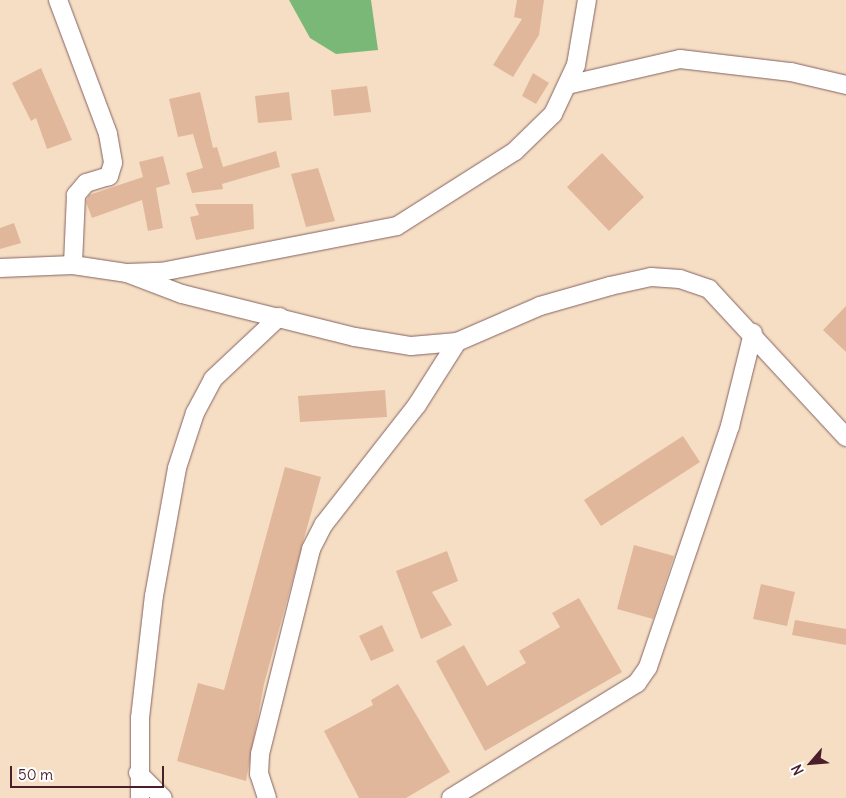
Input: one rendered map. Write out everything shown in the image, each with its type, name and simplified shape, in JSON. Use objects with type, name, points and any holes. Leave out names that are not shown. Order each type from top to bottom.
[{"type":"street","points":[[58,0],[108,134],[113,164],[109,176],[86,183],[76,195],[73,265]]},
{"type":"street","points":[[0,268],[73,265],[127,273],[198,268],[397,226],[515,151],[553,114],[576,65],[587,0]]},
{"type":"street","points":[[567,85],[638,65],[680,59],[791,72],[846,85]]},
{"type":"street","points":[[127,273],[182,294],[410,346],[457,342],[540,306],[650,277],[680,279],[709,289],[753,333],[846,437]]},
{"type":"street","points":[[140,798],[138,773],[154,596],[180,459],[195,413],[213,379],[279,317]]},
{"type":"street","points":[[451,798],[628,689],[648,667],[730,426],[753,333]]},
{"type":"street","points":[[267,798],[259,774],[260,754],[311,549],[324,524],[417,405],[457,342]]},
{"type":"street","points":[[138,773],[162,798]]},
{"type":"green space","points":[[289,0],[371,0],[378,50],[336,54],[310,38]]},
{"type":"building","points":[[517,0],[544,0],[539,35],[513,77],[493,65],[522,19],[514,17]]},
{"type":"building","points":[[41,68],[72,140],[47,149],[36,118],[31,121],[12,83]]},
{"type":"building","points":[[533,73],[549,83],[536,104],[522,96]]},
{"type":"building","points":[[367,86],[371,112],[334,116],[331,90]]},
{"type":"building","points":[[200,92],[213,148],[217,147],[223,167],[276,151],[280,167],[222,184],[223,189],[192,193],[186,173],[203,168],[193,134],[178,137],[169,99]]},
{"type":"building","points":[[289,92],[292,120],[258,123],[255,96]]},
{"type":"building","points":[[602,153],[644,197],[609,231],[567,187]]},
{"type":"building","points":[[163,156],[170,184],[156,188],[163,228],[148,231],[142,200],[92,218],[86,202],[89,195],[143,177],[139,162]]},
{"type":"building","points":[[318,168],[335,221],[306,227],[291,174]]},
{"type":"building","points":[[195,204],[253,204],[254,229],[196,240],[190,217],[199,215]]},
{"type":"building","points":[[14,223],[21,243],[0,249],[0,228]]},
{"type":"building","points":[[846,306],[846,352],[823,330]]},
{"type":"building","points":[[385,390],[387,417],[300,422],[298,396]]},
{"type":"building","points":[[683,436],[700,462],[601,526],[584,500]]},
{"type":"building","points":[[285,467],[321,477],[264,684],[246,781],[177,761],[198,683],[224,690]]},
{"type":"building","points":[[634,545],[674,556],[653,619],[617,609]]},
{"type":"building","points":[[447,551],[458,581],[432,592],[452,625],[421,639],[396,571]]},
{"type":"building","points":[[761,584],[795,592],[787,626],[753,619]]},
{"type":"building","points":[[579,598],[622,672],[485,751],[436,661],[464,645],[487,686],[526,663],[519,651],[560,627],[552,613]]},
{"type":"building","points":[[795,620],[846,629],[846,645],[792,635]]},
{"type":"building","points":[[382,625],[394,651],[371,661],[359,636]]},
{"type":"building","points":[[398,684],[450,772],[406,798],[359,798],[324,731],[373,705],[371,700]]}]
